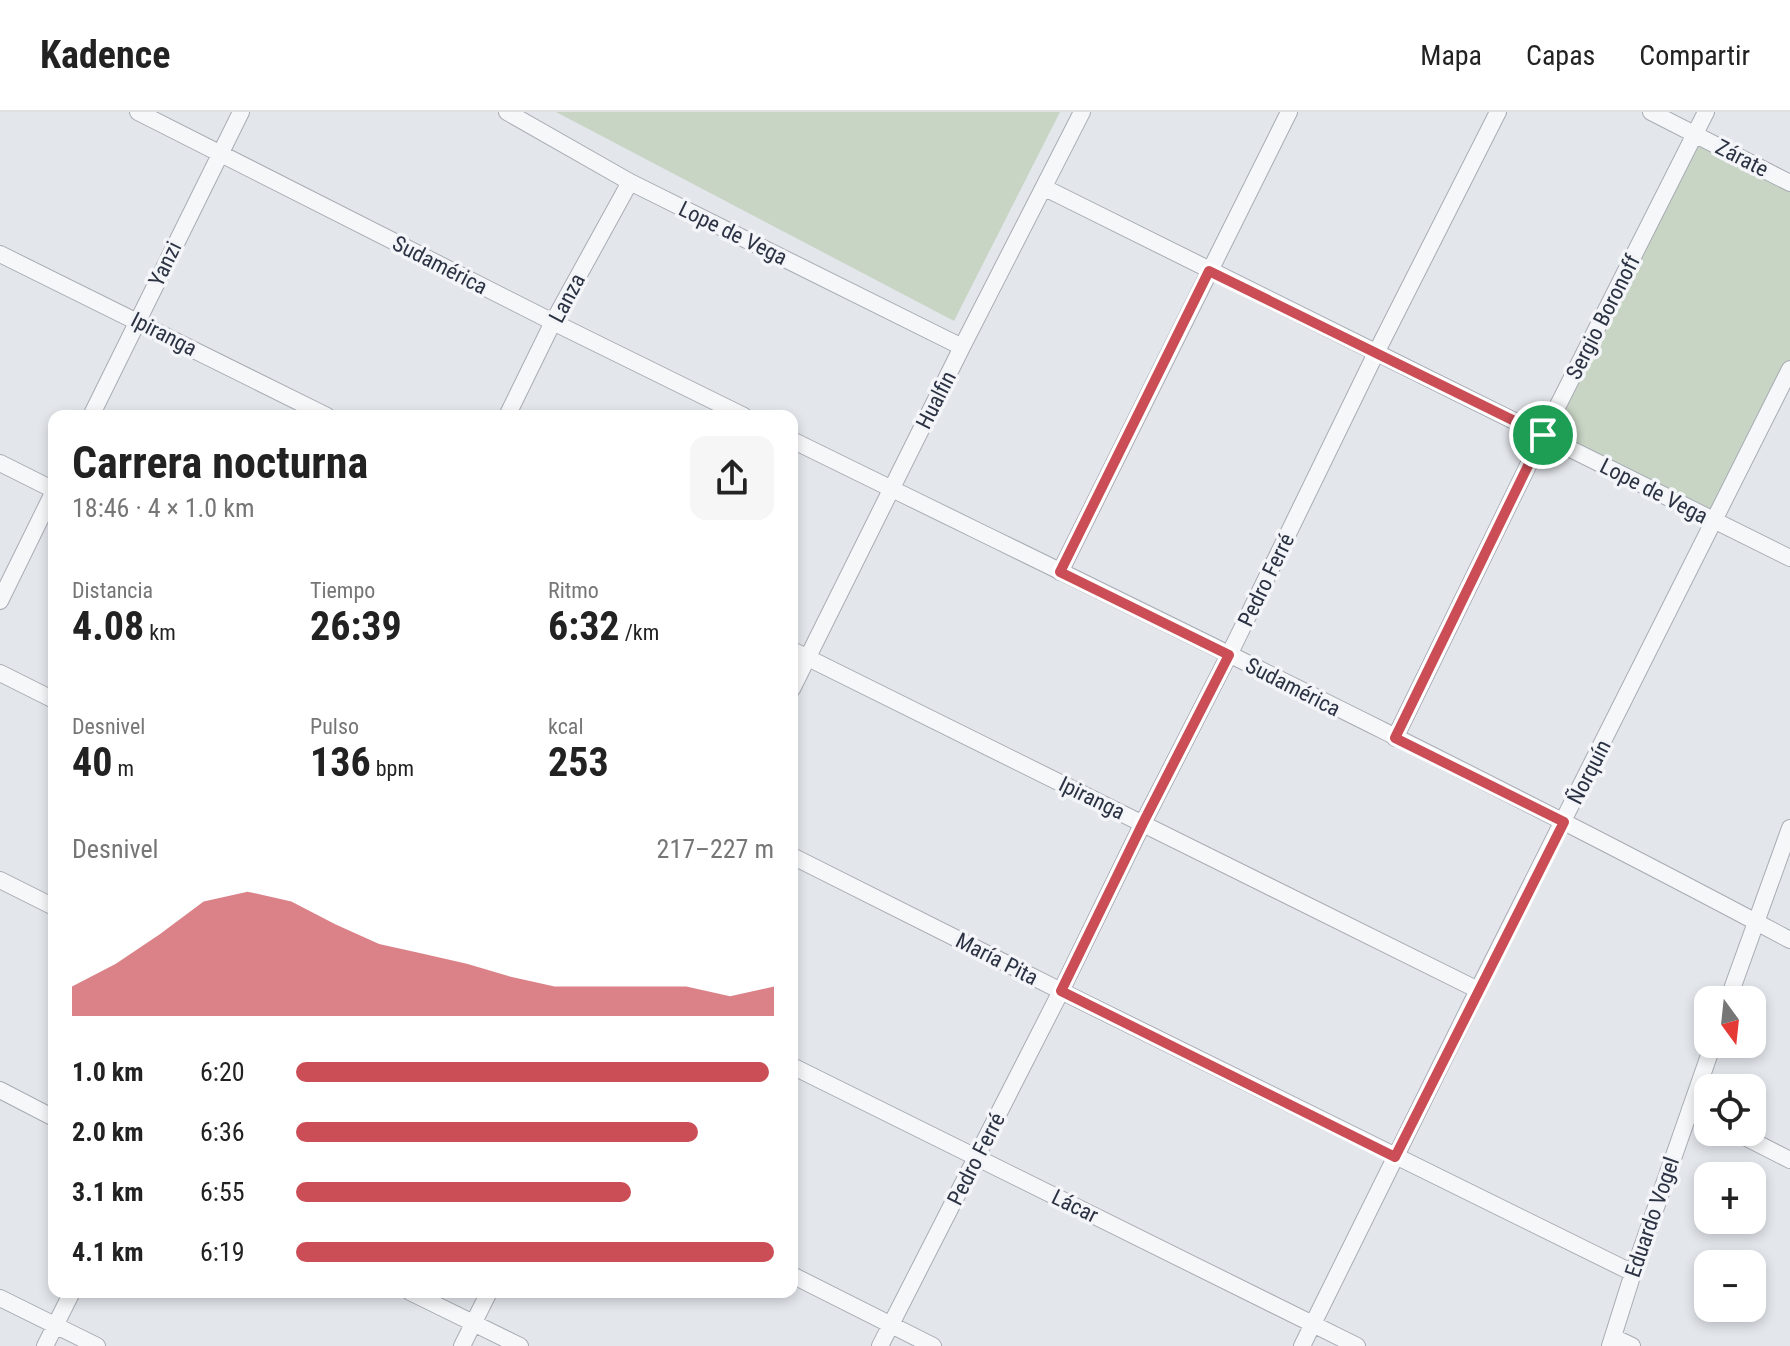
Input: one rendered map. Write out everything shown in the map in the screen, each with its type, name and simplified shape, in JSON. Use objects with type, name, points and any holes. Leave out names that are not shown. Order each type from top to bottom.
[{"type":"street","name":"Sudamérica","points":[[138,112],[732,410]]},
{"type":"street","name":"Yanzi","points":[[94,410],[241,112]]},
{"type":"street","name":"Lope de Vega","points":[[507,112],[630,182],[962,347]]},
{"type":"street","name":"Hualfin","points":[[798,677],[1082,112]]},
{"type":"street","points":[[1060,572],[1289,112]]},
{"type":"street","name":"Pedro Ferré","points":[[880,1346],[1061,991],[1498,112]]},
{"type":"street","name":"Zárate","points":[[1651,112],[1790,183]]},
{"type":"street","name":"Sergio Boronoff","points":[[1395,738],[1706,112]]},
{"type":"street","name":"Lanza","points":[[510,410],[553,322],[630,182]]},
{"type":"street","name":"Lope de Vega","points":[[1045,188],[1790,558]]},
{"type":"street","name":"Ipiranga","points":[[0,254],[315,410]]},
{"type":"street","name":"Ñorquín","points":[[1302,1346],[1790,369]]},
{"type":"street","name":"Sudamérica","points":[[798,443],[1564,822],[1790,940]]},
{"type":"street","points":[[0,463],[48,487]]},
{"type":"street","points":[[0,601],[48,502]]},
{"type":"street","name":"Ipiranga","points":[[798,653],[1478,990]]},
{"type":"street","points":[[0,673],[48,697]]},
{"type":"street","points":[[1733,986],[1790,828]]},
{"type":"street","name":"María Pita","points":[[798,859],[1633,1273]]},
{"type":"street","points":[[0,880],[48,904]]},
{"type":"street","name":"Eduardo Vogel","points":[[1612,1342],[1708,1058]]},
{"type":"street","name":"Lácar","points":[[798,1069],[1357,1346]]},
{"type":"street","points":[[0,1090],[48,1115]]},
{"type":"street","points":[[1690,1109],[1694,1111]]},
{"type":"street","points":[[1762,1146],[1790,1160]]},
{"type":"street","points":[[798,1278],[933,1346]]},
{"type":"street","points":[[0,1298],[97,1346]]},
{"type":"street","points":[[45,1346],[69,1298]]},
{"type":"street","points":[[423,1298],[520,1346]]},
{"type":"street","points":[[462,1346],[486,1298]]},
{"type":"street","points":[[1612,1342],[1632,1346]]},
{"type":"green space","points":[[556,112],[1060,112],[954,321]]},
{"type":"green space","points":[[1695,134],[1790,183],[1790,369],[1714,522],[1543,435]]},
{"type":"route","points":[[1209,271],[1543,435],[1395,738],[1564,822],[1395,1157],[1061,991],[1229,655],[1060,572],[1209,271]]}]
